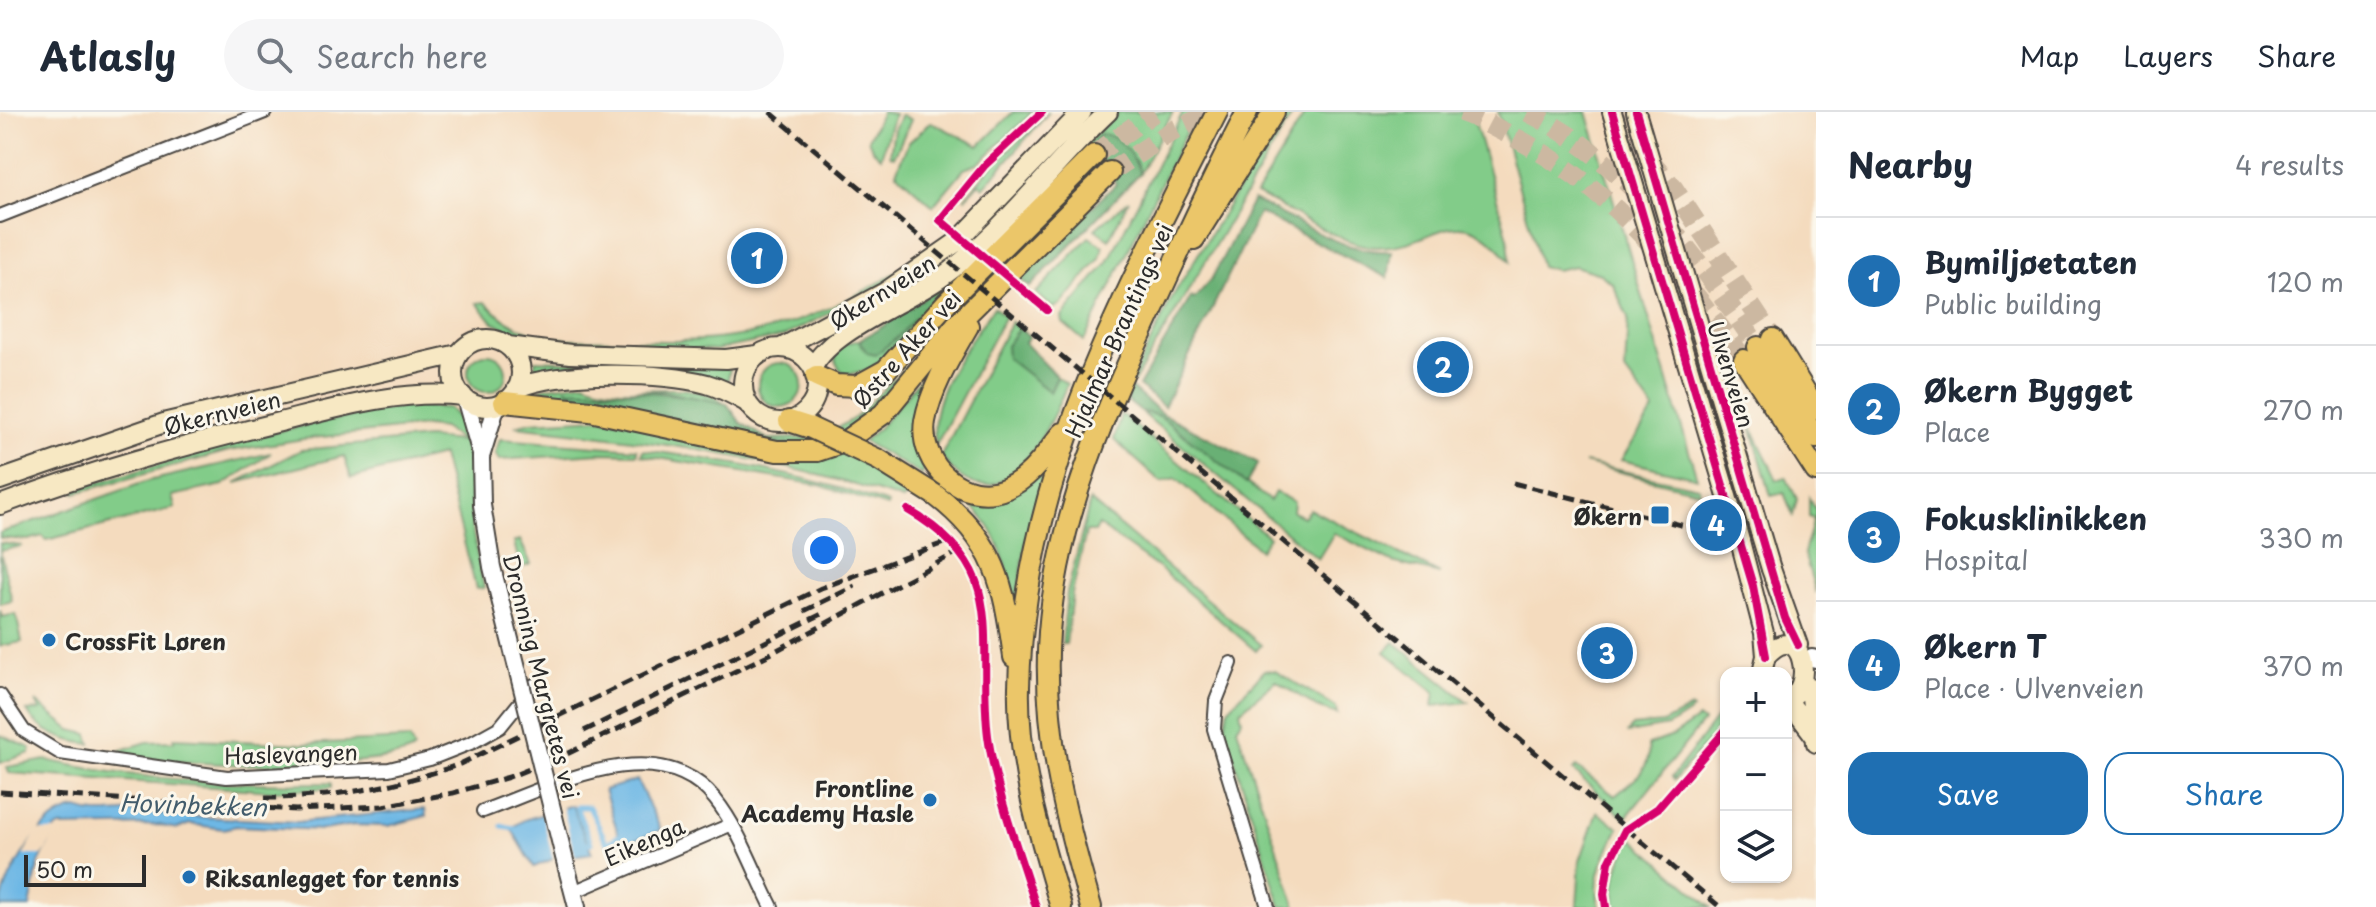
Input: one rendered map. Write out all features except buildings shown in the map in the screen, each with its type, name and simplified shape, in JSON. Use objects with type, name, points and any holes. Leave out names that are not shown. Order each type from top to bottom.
[{"type":"highway","name":"Hjalmar Brantings vei","points":[[1061,907],[1037,826],[1024,752],[1019,686],[1032,567],[1068,427],[1130,280],[1217,112]]},
{"type":"highway","name":"Hjalmar Brantings vei","points":[[1091,907],[1067,822],[1053,749],[1049,633],[1057,572],[1074,502],[1112,394],[1247,112]]},
{"type":"highway","points":[[1167,279],[1220,203],[1274,112]]},
{"type":"highway","name":"Østre Aker vei","points":[[814,372],[836,385],[857,386],[886,370],[947,302],[1094,155]]},
{"type":"highway","name":"Østre Aker vei","points":[[506,398],[590,411],[756,448],[817,451],[859,434],[883,414],[989,291],[1110,172]]},
{"type":"highway","points":[[989,291],[949,362],[925,422],[931,461],[942,488],[995,563],[1019,686]]},
{"type":"highway","points":[[1758,349],[1816,409]]},
{"type":"highway","points":[[1758,349],[1816,438]]},
{"type":"highway","points":[[1758,349],[1816,471]]},
{"type":"highway","points":[[789,421],[811,428],[942,488],[988,492],[1010,487],[1029,475],[1068,427]]},
{"type":"main road","name":"Økernveien","points":[[781,348],[885,292],[957,242],[1082,112]]},
{"type":"main road","name":"Økernveien","points":[[814,372],[821,353],[837,339],[918,293],[968,255],[1019,208],[1108,112]]},
{"type":"main road","name":"Ulvenveien","points":[[1612,112],[1747,563],[1764,665]]},
{"type":"main road","name":"Ulvenveien","points":[[1636,112],[1771,569],[1816,671],[1813,685],[1815,739]]},
{"type":"main road","points":[[484,339],[508,346],[570,354],[726,359],[781,348],[796,351],[814,372],[815,399],[809,409],[789,421],[764,419],[746,402],[708,384],[666,378],[564,376],[481,406],[464,397],[454,380],[458,354],[467,345],[484,339]]},
{"type":"main road","points":[[506,398],[520,365],[508,346]]},
{"type":"main road","name":"Økernveien","points":[[0,480],[180,419],[458,354]]},
{"type":"main road","points":[[746,402],[742,382],[757,355]]},
{"type":"main road","name":"Økernveien","points":[[0,505],[179,447],[312,414],[394,397],[440,394],[464,397]]},
{"type":"main road","name":"Ulvenveien","points":[[1764,665],[1779,646],[1809,654]]},
{"type":"main road","name":"Ulvenveien","points":[[1792,697],[1802,695],[1813,685]]},
{"type":"main road","name":"Ulvenveien","points":[[1792,706],[1815,739]]},
{"type":"street","points":[[0,216],[265,112]]},
{"type":"street","name":"Dronning Margretes vei","points":[[464,397],[481,456],[482,505],[489,555],[575,900]]},
{"type":"street","name":"Dronning Margretes vei","points":[[481,456],[506,398]]},
{"type":"street","points":[[1231,663],[1216,701],[1214,729],[1268,907]]},
{"type":"street","name":"Haslevangen","points":[[0,695],[24,731],[60,753],[227,777],[389,769],[430,759],[473,742],[500,727],[534,685]]},
{"type":"street","points":[[483,811],[606,769],[649,764],[681,772],[715,798],[772,907]]},
{"type":"street","name":"Eikenga","points":[[575,900],[730,825]]},
{"type":"green space","points":[[882,112],[894,114],[881,157],[872,149],[868,139]]},
{"type":"green space","points":[[1013,112],[1033,112],[978,164],[964,169],[933,206],[896,172],[908,143],[931,122],[979,146]]},
{"type":"green space","points":[[1049,112],[984,187],[979,183],[964,199],[988,170]]},
{"type":"green space","points":[[1119,112],[1173,112],[1140,173],[1136,162],[1101,134],[1086,149],[1083,146]]},
{"type":"green space","points":[[1183,112],[1196,112],[1084,341],[1063,323],[1062,317],[1108,262]]},
{"type":"green space","points":[[1285,112],[1294,112],[1134,382],[1132,380],[1174,294]]},
{"type":"green space","points":[[1306,112],[1472,112],[1508,238],[1510,261],[1475,230],[1460,227],[1397,245],[1363,245],[1332,234],[1256,194]]},
{"type":"green space","points":[[1498,112],[1587,112],[1697,478],[1621,460],[1654,410],[1625,371],[1628,318],[1613,284],[1600,274],[1575,266],[1556,270],[1541,266]]},
{"type":"green space","points":[[901,115],[911,120],[894,157],[890,155],[894,129]]},
{"type":"green space","points":[[1101,134],[1121,142],[1140,173],[1030,287],[1018,278],[1116,184],[1108,167],[1086,149]]},
{"type":"green space","points":[[1129,200],[1109,239],[1095,229]]},
{"type":"green space","points":[[1253,200],[1338,242],[1374,251],[1392,251],[1388,278],[1259,213],[1164,407],[1139,386],[1191,297],[1194,299],[1211,280]]},
{"type":"green space","points":[[1089,237],[1103,246],[1100,258],[1061,305],[1053,308],[1036,293]]},
{"type":"green space","points":[[928,252],[899,277],[785,336],[716,350],[530,340],[493,322],[477,303],[485,302],[514,325],[545,336],[659,341],[717,339],[784,325],[834,306]]},
{"type":"green space","points":[[955,275],[897,338],[875,355],[867,353],[859,340],[896,318]]},
{"type":"green space","points":[[957,277],[960,280],[871,369],[846,375],[839,368],[835,358],[839,345],[859,340],[862,347],[897,338]]},
{"type":"green space","points":[[994,307],[1005,316],[936,445],[934,427],[943,390],[961,354]]},
{"type":"green space","points":[[1011,322],[1019,328],[1006,346],[1050,392],[1057,377],[1067,384],[1047,427],[1019,468],[1001,481],[982,485],[962,478],[941,456]]},
{"type":"green space","points":[[1019,328],[1029,337],[1025,343],[1057,377],[1050,392],[1007,358],[1006,346]]},
{"type":"green space","points":[[925,348],[890,397],[847,434],[836,429],[856,417]]},
{"type":"green space","points":[[487,354],[500,360],[506,373],[500,386],[487,392],[474,386],[468,373],[474,360]]},
{"type":"green space","points":[[940,355],[922,398],[917,423],[917,437],[925,468],[922,475],[863,441],[879,428]]},
{"type":"green space","points":[[535,360],[730,368],[727,385],[584,371],[535,373]]},
{"type":"green space","points":[[780,363],[796,369],[802,385],[796,401],[780,407],[764,401],[758,385],[764,369]]},
{"type":"green space","points":[[584,382],[620,390],[692,390],[727,404],[662,391],[567,390],[621,407],[768,439],[807,438],[824,442],[780,446],[531,395],[543,388]]},
{"type":"green space","points":[[1130,387],[1161,413],[1258,463],[1246,484],[1160,416],[1140,411],[1126,400]]},
{"type":"green space","points":[[565,389],[707,399],[727,404],[741,423],[768,439],[728,435],[581,397]]},
{"type":"green space","points":[[407,405],[449,408],[467,427],[470,449],[463,443],[469,458],[472,529],[484,588],[476,589],[442,455],[351,478],[344,456],[236,483],[301,450],[427,438],[462,441],[443,428],[426,426],[303,439],[229,451],[75,493],[74,489],[278,431]]},
{"type":"green space","points":[[1140,411],[1160,416],[1270,501],[1275,492],[1294,502],[1293,512],[1303,517],[1310,509],[1440,574],[1392,562],[1334,533],[1318,559]]},
{"type":"green space","points":[[1121,414],[1269,537],[1260,550],[1176,478],[1161,482],[1114,440]]},
{"type":"green space","points":[[599,418],[843,451],[913,490],[903,500],[759,461],[613,437],[515,426],[531,422]]},
{"type":"green space","points":[[1751,426],[1777,480],[1786,477],[1797,499],[1793,515],[1784,493],[1771,496]]},
{"type":"green space","points":[[500,439],[637,449],[637,454],[599,453],[499,460],[495,453]]},
{"type":"green space","points":[[643,450],[767,470],[888,504],[887,507],[819,485],[641,455]]},
{"type":"green space","points":[[271,453],[223,485],[172,496],[175,508],[46,540],[43,536],[28,540],[0,538],[0,533],[148,481]]},
{"type":"green space","points":[[1584,463],[1699,487],[1700,492]]},
{"type":"green space","points":[[1048,465],[1027,538],[1014,619],[1010,586],[996,539],[988,524],[965,501],[976,500]]},
{"type":"green space","points":[[1809,498],[1816,510],[1816,593],[1804,553],[1814,519],[1809,517]]},
{"type":"green space","points":[[1090,501],[1261,645],[1256,651],[1164,572],[1098,525],[1094,532],[1086,532],[1072,594],[1066,644],[1062,644],[1067,593]]},
{"type":"green space","points":[[520,540],[531,564],[520,568],[514,542]]},
{"type":"green space","points":[[0,543],[22,546],[0,551]]},
{"type":"green space","points":[[0,551],[12,601],[0,604]]},
{"type":"green space","points":[[0,610],[2,617],[16,614],[22,642],[0,646]]},
{"type":"green space","points":[[1394,642],[1468,702],[1433,706],[1435,692],[1385,652]]},
{"type":"green space","points":[[1265,670],[1275,671],[1336,707],[1337,714],[1317,707],[1276,681],[1240,711],[1242,720],[1237,728],[1296,907],[1281,907],[1225,730],[1228,709]]},
{"type":"green space","points":[[36,702],[71,730],[88,734],[91,744],[46,731],[27,711],[40,710]]},
{"type":"green space","points":[[1691,708],[1693,710],[1668,726],[1628,733],[1632,726],[1663,723]]},
{"type":"green space","points":[[1720,714],[1720,728],[1674,780],[1672,777]]},
{"type":"green space","points":[[1698,719],[1703,722],[1625,819],[1573,770],[1576,767],[1615,796],[1644,769],[1648,745],[1673,736]]},
{"type":"green space","points":[[0,735],[31,748],[30,753],[0,763]]},
{"type":"green space","points":[[174,738],[302,744],[410,739],[414,749],[397,756],[363,761],[268,765],[172,761],[137,757],[118,751],[147,742],[174,741]]},
{"type":"green space","points":[[46,760],[152,777],[223,782],[331,783],[331,788],[273,791],[9,773],[7,767]]},
{"type":"green space","points":[[1597,812],[1619,828],[1599,876],[1600,907],[1577,907],[1580,861]]},
{"type":"green space","points":[[1633,839],[1711,907],[1615,907],[1617,871]]},
{"type":"water","points":[[637,780],[661,830],[622,845],[604,790]]},
{"type":"water","points":[[572,805],[592,853],[553,859],[534,867],[511,828],[524,820]]},
{"type":"water","points":[[77,809],[94,813],[175,812],[182,816],[297,822],[425,809],[426,816],[388,826],[354,825],[323,830],[237,826],[223,829],[190,824],[177,829],[159,825],[60,827],[55,830],[38,865],[30,907],[0,907],[18,862],[39,833],[51,821]]},
{"type":"pier","points":[[562,804],[576,860],[554,863],[541,810]]},
{"type":"pier","points":[[37,831],[57,831],[43,855],[23,855]]},
{"type":"waterway","name":"Hovinbekken","points":[[585,844],[591,843],[576,807],[589,807],[607,843],[623,833]]},
{"type":"waterway","name":"Hovinbekken","points":[[502,826],[515,828]]},
{"type":"tunnel","points":[[1094,155],[1154,112]]},
{"type":"tunnel","points":[[1110,172],[1172,131],[1214,112]]},
{"type":"tunnel","points":[[1461,112],[1543,154],[1609,203],[1667,262],[1744,360]]},
{"type":"tunnel","points":[[1528,112],[1598,157],[1658,214],[1710,279],[1758,347]]},
{"type":"tunnel","points":[[1610,112],[1674,189],[1773,339]]},
{"type":"railway","points":[[770,112],[1720,907]]},
{"type":"railway","points":[[1513,483],[1709,532]]},
{"type":"railway","points":[[265,798],[364,790],[460,764],[821,588],[944,543]]},
{"type":"railway","points":[[0,792],[296,810],[383,806],[453,793],[509,777],[567,754],[770,654],[954,554]]},
{"type":"railway","points":[[804,611],[855,586]]},
{"type":"railway","points":[[584,731],[824,613]]},
{"type":"cycle path","points":[[1042,112],[985,165],[940,220],[1047,310]]},
{"type":"cycle path","points":[[1612,112],[1753,586],[1766,656]]},
{"type":"cycle path","points":[[1636,112],[1785,618],[1798,645]]},
{"type":"cycle path","points":[[908,510],[941,533],[963,557],[976,582],[983,608],[985,700],[991,756],[1036,907]]},
{"type":"cycle path","points":[[1606,907],[1604,894],[1609,862],[1625,830],[1658,808],[1720,737]]},
{"type":"place","name":"Bymiljøetaten","points":[[757,258]]},
{"type":"place","name":"Økern Bygget","points":[[1443,367]]},
{"type":"place","name":"Økern","points":[[1660,515]]},
{"type":"place","name":"Økern T","points":[[1716,525]]},
{"type":"place","name":"CrossFit Løren","points":[[49,640]]},
{"type":"place","name":"Fokusklinikken","points":[[1607,653]]},
{"type":"place","name":"Frontline Academy Hasle","points":[[930,800]]},
{"type":"place","name":"Riksanlegget for tennis","points":[[189,877]]}]
